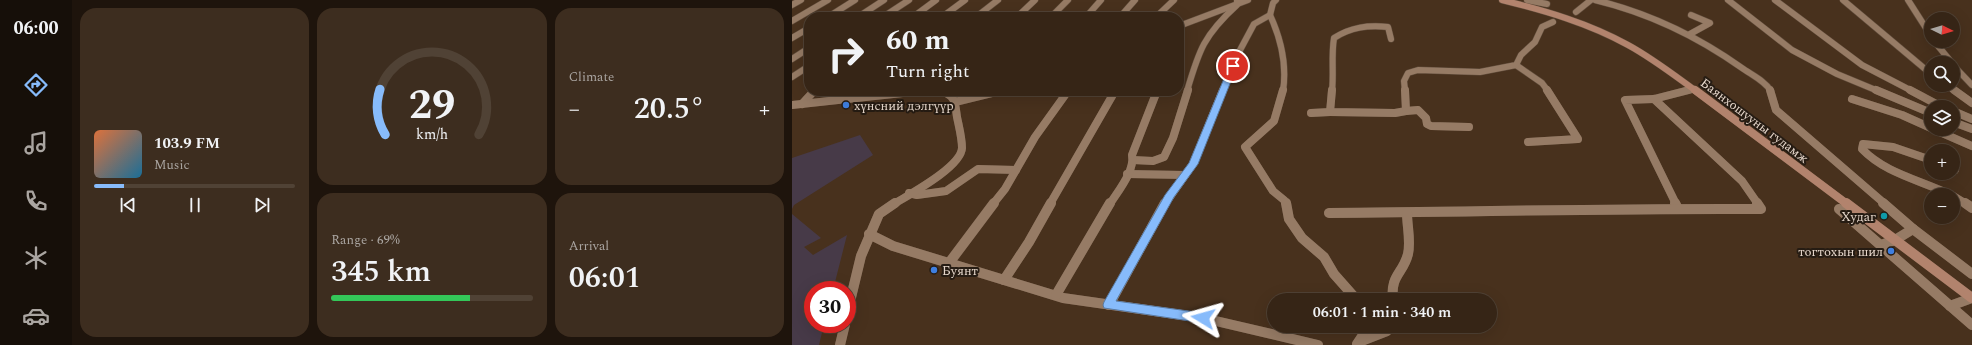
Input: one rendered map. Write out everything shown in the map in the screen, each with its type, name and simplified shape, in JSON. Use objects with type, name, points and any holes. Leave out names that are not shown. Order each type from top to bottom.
[{"type":"main road","name":"Баянхошууны гудамж","points":[[1502,0],[1547,5],[1625,42],[1658,62],[1972,298]]},
{"type":"street","points":[[792,5],[801,0]]},
{"type":"street","points":[[807,12],[828,0]]},
{"type":"street","points":[[836,12],[855,0]]},
{"type":"street","points":[[866,12],[884,0]]},
{"type":"street","points":[[891,12],[909,0]]},
{"type":"street","points":[[920,12],[936,0]]},
{"type":"street","points":[[949,12],[965,0]]},
{"type":"street","points":[[982,12],[998,0]]},
{"type":"street","points":[[1022,12],[1035,0]]},
{"type":"street","points":[[1056,12],[1068,0]]},
{"type":"street","points":[[1090,12],[1101,0]]},
{"type":"street","points":[[1124,12],[1135,0]]},
{"type":"street","points":[[1161,12],[1174,0]]},
{"type":"street","points":[[1184,24],[1237,2],[1248,0]]},
{"type":"street","points":[[1276,0],[1273,3],[1270,15],[1279,34],[1285,67],[1283,93],[1274,122],[1251,138],[1246,147],[1273,191],[1284,200],[1288,208],[1289,218],[1302,238],[1324,257],[1334,274],[1350,293]]},
{"type":"street","points":[[1527,0],[1547,5]]},
{"type":"street","points":[[1576,12],[1591,0]]},
{"type":"street","points":[[1595,0],[1638,11],[1690,34],[1719,51],[1757,78],[1768,88],[1773,98],[1776,110],[1913,229],[1972,274]]},
{"type":"street","points":[[1728,0],[1792,50],[1837,74],[1924,110]]},
{"type":"street","points":[[1774,0],[1862,65],[1929,100]]},
{"type":"street","points":[[1843,0],[1924,68]]},
{"type":"street","points":[[1908,0],[1924,25]]},
{"type":"street","points":[[1133,160],[1158,160],[1167,154],[1174,137],[1190,78],[1204,42],[1217,24],[1237,2]]},
{"type":"street","points":[[792,21],[804,14]]},
{"type":"street","points":[[1108,305],[1170,195],[1193,164],[1239,52],[1254,24],[1270,15]]},
{"type":"street","points":[[1690,34],[1710,23],[1691,15]]},
{"type":"street","points":[[1406,110],[1404,81],[1408,73],[1418,70],[1494,71],[1516,65],[1521,55],[1535,42],[1542,27],[1553,22]]},
{"type":"street","points":[[1330,112],[1334,76],[1332,49],[1334,38],[1350,28],[1379,26],[1388,27],[1390,39]]},
{"type":"street","points":[[792,38],[804,31]]},
{"type":"street","points":[[1939,48],[1946,56]]},
{"type":"street","points":[[792,59],[804,51]]},
{"type":"street","points":[[1516,65],[1542,83],[1557,104],[1578,139],[1528,142]]},
{"type":"street","points":[[792,77],[804,69]]},
{"type":"street","points":[[1960,72],[1972,85]]},
{"type":"street","points":[[1678,209],[1647,148],[1625,100],[1654,99],[1694,89]]},
{"type":"street","points":[[1956,92],[1972,103]]},
{"type":"street","points":[[802,104],[809,96]]},
{"type":"street","points":[[840,100],[844,96]]},
{"type":"street","points":[[792,105],[863,96]]},
{"type":"street","points":[[855,281],[861,256],[869,234],[879,214],[909,193],[936,177],[955,162],[962,149],[955,102],[951,96]]},
{"type":"street","points":[[955,102],[978,96]]},
{"type":"street","points":[[949,264],[1005,189],[1035,137],[1064,96]]},
{"type":"street","points":[[1004,280],[1032,235],[1111,96]]},
{"type":"street","points":[[1056,296],[1127,174],[1133,160],[1132,155],[1155,96]]},
{"type":"street","points":[[1329,213],[1540,211],[1627,208],[1761,209],[1742,181],[1703,143],[1654,99]]},
{"type":"street","points":[[1852,99],[1902,115],[1924,125]]},
{"type":"street","points":[[1311,113],[1395,113],[1406,110],[1418,110],[1426,118],[1427,124],[1431,126],[1469,127]]},
{"type":"street","points":[[1960,114],[1972,118]]},
{"type":"street","points":[[1960,125],[1972,129]]},
{"type":"street","points":[[1950,136],[1972,146]]},
{"type":"street","points":[[1924,158],[1893,147],[1863,144],[1862,149],[1868,157],[1904,176],[1935,188]]},
{"type":"street","points":[[909,193],[917,195],[946,191],[978,169],[1016,170]]},
{"type":"street","points":[[1127,174],[1185,176]]},
{"type":"street","points":[[1960,201],[1972,208]]},
{"type":"street","points":[[1839,210],[1881,244],[1972,325]]},
{"type":"street","points":[[1392,293],[1390,286],[1394,278],[1405,264],[1408,251],[1407,212]]},
{"type":"street","points":[[1881,244],[1895,240],[1913,229]]},
{"type":"street","points":[[869,234],[892,246],[1056,296],[1108,305],[1203,318],[1318,345]]},
{"type":"street","points":[[1950,306],[1972,298]]},
{"type":"street","points":[[840,345],[842,333]]},
{"type":"street","points":[[1358,343],[1362,333]]},
{"type":"street","points":[[1358,343],[1382,333]]},
{"type":"shaded area","points":[[860,135],[873,155],[794,205],[792,209],[792,158]]},
{"type":"shaded area","points":[[792,214],[821,238],[804,247],[813,255],[847,235],[835,281],[804,281],[804,333],[822,333],[819,345],[792,345]]},
{"type":"place","name":"хүнсний дэлгүүр","points":[[846,105]]},
{"type":"place","name":"Худаг","points":[[1884,216]]},
{"type":"place","name":"тогтохын шил","points":[[1891,251]]},
{"type":"place","name":"Буянт","points":[[934,270]]},
{"type":"route","points":[[1203,318],[1108,305],[1170,195],[1193,164],[1233,66]]}]
